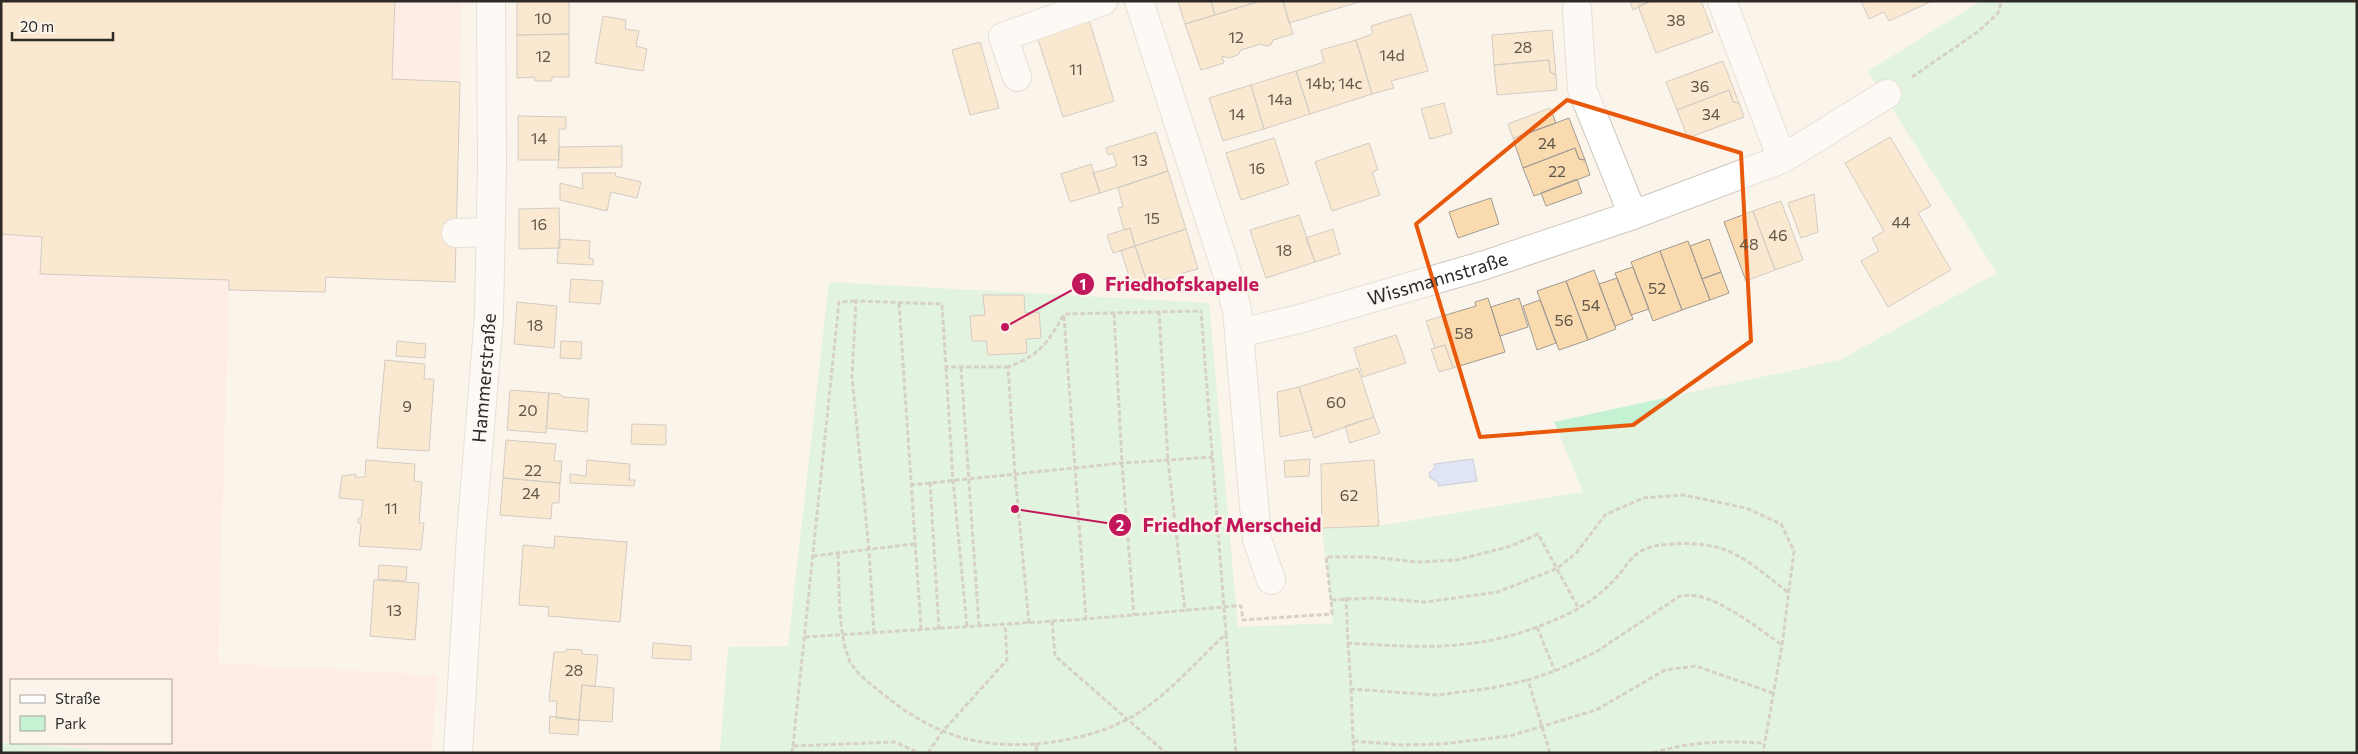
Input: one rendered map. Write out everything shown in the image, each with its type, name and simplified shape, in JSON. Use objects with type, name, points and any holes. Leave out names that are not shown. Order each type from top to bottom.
[{"type":"street","name":"Hammerstraße","points":[[458,753],[489,316],[492,1]]},
{"type":"street","points":[[1017,77],[1003,37],[1103,1]]},
{"type":"street","points":[[1139,1],[1230,282],[1239,322],[1257,539],[1271,580]]},
{"type":"street","points":[[1722,1],[1782,159]]},
{"type":"street","points":[[1577,9],[1582,89],[1633,215]]},
{"type":"street","name":"Wissmannstraße","points":[[1239,322],[1299,319],[1485,265],[1633,215],[1782,159],[1887,94]]},
{"type":"street","points":[[456,233],[491,232]]},
{"type":"path","points":[[1887,94],[1979,31],[1998,13],[2002,1]]},
{"type":"path","points":[[856,301],[852,377],[869,550],[874,634]]},
{"type":"path","points":[[792,753],[839,302],[942,304],[953,480],[967,627]]},
{"type":"path","points":[[899,303],[921,629]]},
{"type":"path","points":[[1159,311],[1168,460],[1184,611]]},
{"type":"path","points":[[1201,311],[1236,753]]},
{"type":"path","points":[[1064,314],[1201,311],[1239,322]]},
{"type":"path","points":[[1114,313],[1122,464],[1134,615]]},
{"type":"path","points":[[946,367],[1008,367],[1027,360],[1040,351],[1064,314]]},
{"type":"path","points":[[1064,314],[1086,619]]},
{"type":"path","points":[[961,367],[978,626]]},
{"type":"path","points":[[1008,367],[1015,475],[1029,623]]},
{"type":"path","points":[[910,484],[1212,457]]},
{"type":"path","points":[[930,482],[939,629]]},
{"type":"path","points":[[1331,600],[1346,597],[1425,602],[1455,600],[1498,592],[1558,568],[1578,552],[1605,515],[1643,498],[1683,495],[1746,508],[1781,524],[1794,551],[1782,645],[1763,753]]},
{"type":"path","points":[[805,637],[1005,625],[1241,606],[1243,620],[1332,614],[1326,557],[1370,557],[1418,562],[1456,560],[1511,546],[1538,534],[1579,609]]},
{"type":"path","points":[[1348,643],[1422,648],[1450,647],[1489,642],[1538,627],[1579,609],[1606,589],[1637,553],[1656,545],[1699,543],[1736,553],[1789,592]]},
{"type":"path","points":[[813,556],[915,544]]},
{"type":"path","points":[[838,554],[843,635],[848,658],[864,678],[892,701],[942,732],[984,744],[1004,746],[1061,742],[1128,719],[1168,688],[1226,634]]},
{"type":"path","points":[[1351,689],[1437,694],[1492,688],[1528,680],[1555,671],[1596,652],[1669,602],[1689,594],[1704,596],[1782,645]]},
{"type":"path","points":[[1346,597],[1354,753]]},
{"type":"path","points":[[1052,620],[1054,656],[1166,753]]},
{"type":"path","points":[[928,753],[942,732],[1007,660],[1005,625]]},
{"type":"path","points":[[1538,627],[1555,671]]},
{"type":"path","points":[[1353,741],[1403,745],[1441,744],[1510,736],[1542,728],[1596,710],[1665,670],[1683,667],[1702,668],[1773,693]]},
{"type":"path","points":[[1528,680],[1550,753]]},
{"type":"path","points":[[792,746],[896,742],[918,753]]},
{"type":"path","points":[[1652,753],[1698,742],[1764,743]]},
{"type":"path","points":[[1036,744],[1037,753]]},
{"type":"highlighted area","points":[[1567,100],[1741,153],[1751,341],[1633,425],[1480,437],[1416,224]]},
{"type":"shaded area","points":[[1,1],[462,1],[455,281],[326,277],[325,292],[229,291],[218,663],[437,675],[432,753],[138,753],[29,744],[172,744],[172,679],[10,679],[10,742],[1,741]]},
{"type":"green space","points":[[1981,1],[2357,1],[2357,753],[720,753],[728,647],[788,646],[829,282],[1209,303],[1238,627],[1333,623],[1322,528],[1379,526],[1583,492],[1554,422],[1840,360],[1997,273],[1868,71]]},
{"type":"green space","points":[[1,742],[138,753],[1,753]]},
{"type":"water","points":[[1473,459],[1477,481],[1438,486],[1438,482],[1430,478],[1429,473],[1435,468],[1434,464]]},
{"type":"building","points":[[1,1],[395,1],[392,79],[460,82],[455,282],[326,277],[325,292],[229,290],[229,280],[40,274],[42,237],[1,234]]},
{"type":"building","points":[[517,1],[569,1],[569,34],[517,35]]},
{"type":"building","points":[[1178,1],[1211,1],[1215,15],[1185,24]]},
{"type":"building","points":[[1211,1],[1260,1],[1215,15]]},
{"type":"building","points":[[1260,1],[1283,1],[1293,34],[1273,40],[1271,45],[1261,44],[1241,50],[1238,55],[1229,58],[1222,56],[1224,63],[1201,70],[1185,24]]},
{"type":"building","points":[[1283,1],[1358,1],[1359,2],[1289,23]]},
{"type":"building","points":[[1630,1],[1651,1],[1633,10]]},
{"type":"building","points":[[1651,1],[1701,1],[1713,32],[1656,53],[1638,6]]},
{"type":"building","points":[[1861,1],[1932,1],[1889,21],[1884,12],[1869,19]]},
{"type":"building","points":[[1411,14],[1428,71],[1391,81],[1394,88],[1372,94],[1356,40],[1373,34],[1371,26]]},
{"type":"building","points":[[603,16],[626,20],[625,29],[639,31],[636,46],[647,49],[643,71],[595,63]]},
{"type":"building","points":[[1089,20],[1114,101],[1063,117],[1037,36]]},
{"type":"building","points":[[1552,30],[1556,75],[1550,72],[1549,60],[1494,65],[1492,35]]},
{"type":"building","points":[[569,34],[569,77],[552,77],[552,81],[535,81],[534,77],[517,78],[517,35]]},
{"type":"building","points":[[1356,40],[1372,94],[1310,114],[1296,71],[1324,62],[1321,50]]},
{"type":"building","points":[[980,42],[999,108],[970,115],[952,50]]},
{"type":"building","points":[[1549,60],[1550,72],[1556,75],[1557,90],[1497,95],[1494,65]]},
{"type":"building","points":[[1723,61],[1739,103],[1733,102],[1729,90],[1677,110],[1666,82]]},
{"type":"building","points":[[1296,71],[1310,114],[1264,129],[1251,85]]},
{"type":"building","points":[[1251,85],[1264,129],[1223,141],[1209,98]]},
{"type":"building","points":[[1729,90],[1733,102],[1739,103],[1744,117],[1688,138],[1677,110]]},
{"type":"building","points":[[1444,103],[1452,133],[1430,139],[1421,109]]},
{"type":"building","points":[[1550,108],[1556,123],[1513,138],[1508,124]]},
{"type":"building","points":[[518,116],[566,117],[566,129],[559,129],[559,160],[518,160]]},
{"type":"building","points":[[1569,118],[1585,160],[1579,159],[1575,148],[1523,168],[1513,139]]},
{"type":"building","points":[[1156,132],[1168,171],[1100,193],[1093,173],[1117,166],[1113,153],[1108,155],[1106,148]]},
{"type":"building","points":[[1890,137],[1931,206],[1918,213],[1951,270],[1888,307],[1861,261],[1879,251],[1872,238],[1884,231],[1845,163]]},
{"type":"building","points":[[1274,138],[1289,184],[1241,200],[1226,153]]},
{"type":"building","points":[[1369,143],[1378,170],[1372,172],[1380,195],[1332,211],[1315,162]]},
{"type":"building","points":[[622,146],[622,167],[558,168],[559,147]]},
{"type":"building","points":[[1575,148],[1579,159],[1585,160],[1590,175],[1534,196],[1523,168]]},
{"type":"building","points":[[1091,164],[1100,193],[1070,202],[1061,174]]},
{"type":"building","points":[[1168,171],[1186,229],[1135,246],[1130,228],[1124,230],[1118,208],[1123,207],[1118,188]]},
{"type":"building","points":[[582,173],[616,173],[615,176],[641,182],[637,198],[611,192],[607,211],[560,200],[560,183],[583,189]]},
{"type":"building","points":[[1577,179],[1582,193],[1546,206],[1541,193]]},
{"type":"building","points":[[1814,194],[1818,232],[1801,238],[1788,203]]},
{"type":"building","points":[[1491,198],[1499,224],[1458,238],[1449,212]]},
{"type":"building","points":[[1781,201],[1803,260],[1775,270],[1753,211]]},
{"type":"building","points":[[559,208],[560,248],[519,249],[519,209]]},
{"type":"building","points":[[1753,211],[1775,270],[1746,281],[1724,222]]},
{"type":"building","points":[[1299,215],[1315,262],[1266,278],[1250,230]]},
{"type":"building","points":[[1130,228],[1135,246],[1113,253],[1107,235]]},
{"type":"building","points":[[1186,229],[1198,269],[1183,273],[1182,278],[1174,281],[1169,278],[1148,285],[1135,246]]},
{"type":"building","points":[[1333,229],[1340,254],[1315,262],[1306,238]]},
{"type":"building","points":[[559,239],[590,241],[589,258],[593,259],[593,265],[557,263]]},
{"type":"building","points":[[1709,239],[1721,272],[1702,279],[1690,246]]},
{"type":"building","points":[[1688,241],[1710,300],[1682,310],[1660,251]]},
{"type":"building","points":[[1135,246],[1148,285],[1142,287],[1127,283],[1125,277],[1129,276],[1121,251]]},
{"type":"building","points":[[1660,251],[1682,310],[1653,321],[1631,262]]},
{"type":"building","points":[[1633,267],[1649,309],[1631,315],[1615,273]]},
{"type":"building","points":[[1594,270],[1616,329],[1588,340],[1566,281]]},
{"type":"building","points":[[1721,272],[1729,293],[1710,300],[1702,279]]},
{"type":"building","points":[[1617,278],[1633,319],[1615,326],[1599,284]]},
{"type":"building","points":[[571,279],[603,281],[600,304],[569,302]]},
{"type":"building","points":[[1566,281],[1588,340],[1559,350],[1537,291]]},
{"type":"building","points":[[983,295],[1024,295],[1025,313],[1039,312],[1041,338],[1026,339],[1027,353],[988,355],[986,341],[972,341],[970,316],[985,315]]},
{"type":"building","points":[[1488,298],[1505,352],[1453,368],[1445,345],[1435,348],[1426,321],[1476,306],[1475,302]]},
{"type":"building","points":[[1519,298],[1528,327],[1500,336],[1491,307]]},
{"type":"building","points":[[1540,300],[1556,343],[1537,350],[1523,306]]},
{"type":"building","points":[[517,302],[557,306],[554,348],[514,344]]},
{"type":"building","points":[[1396,335],[1406,363],[1363,377],[1354,348]]},
{"type":"building","points":[[397,341],[426,344],[425,358],[396,356]]},
{"type":"building","points":[[561,341],[582,342],[581,359],[560,358]]},
{"type":"building","points":[[1445,345],[1453,368],[1439,372],[1431,349]]},
{"type":"building","points":[[385,360],[425,364],[424,379],[434,379],[429,451],[377,448]]},
{"type":"building","points":[[1358,368],[1374,417],[1314,438],[1299,387]]},
{"type":"building","points":[[1299,387],[1312,430],[1280,437],[1277,392]]},
{"type":"building","points":[[510,390],[549,393],[546,433],[507,430]]},
{"type":"building","points":[[549,393],[560,394],[563,397],[589,399],[587,432],[546,428]]},
{"type":"building","points":[[1374,417],[1380,433],[1350,443],[1345,426]]},
{"type":"building","points":[[632,424],[666,425],[666,445],[631,444]]},
{"type":"building","points":[[506,440],[556,444],[554,461],[562,461],[560,483],[503,478]]},
{"type":"building","points":[[1310,459],[1309,476],[1285,477],[1284,461]]},
{"type":"building","points":[[366,460],[415,464],[414,481],[422,482],[419,523],[424,523],[421,550],[359,546],[361,524],[358,523],[358,518],[361,518],[363,500],[339,498],[342,476],[356,474],[355,477],[365,477]]},
{"type":"building","points":[[587,460],[630,464],[629,480],[635,480],[634,486],[570,483],[570,474],[586,476]]},
{"type":"building","points":[[1374,460],[1379,526],[1322,528],[1321,464]]},
{"type":"building","points":[[503,478],[560,483],[559,503],[552,503],[551,519],[500,515]]},
{"type":"building","points":[[555,536],[627,542],[620,622],[548,616],[549,607],[519,605],[523,545],[554,548]]},
{"type":"building","points":[[379,565],[407,567],[406,581],[378,579]]},
{"type":"building","points":[[374,580],[419,583],[415,640],[370,636]]},
{"type":"building","points":[[653,643],[691,646],[691,660],[652,658]]},
{"type":"building","points":[[566,649],[582,650],[582,654],[598,655],[595,687],[582,685],[579,720],[556,718],[557,701],[549,701],[554,652],[566,652]]},
{"type":"building","points":[[582,685],[614,688],[612,722],[579,720]]},
{"type":"building","points":[[550,716],[579,720],[578,735],[549,733]]},
{"type":"place","name":"Friedhofskapelle","points":[[1005,327]]},
{"type":"place","name":"Friedhof Merscheid","points":[[1015,509]]}]
